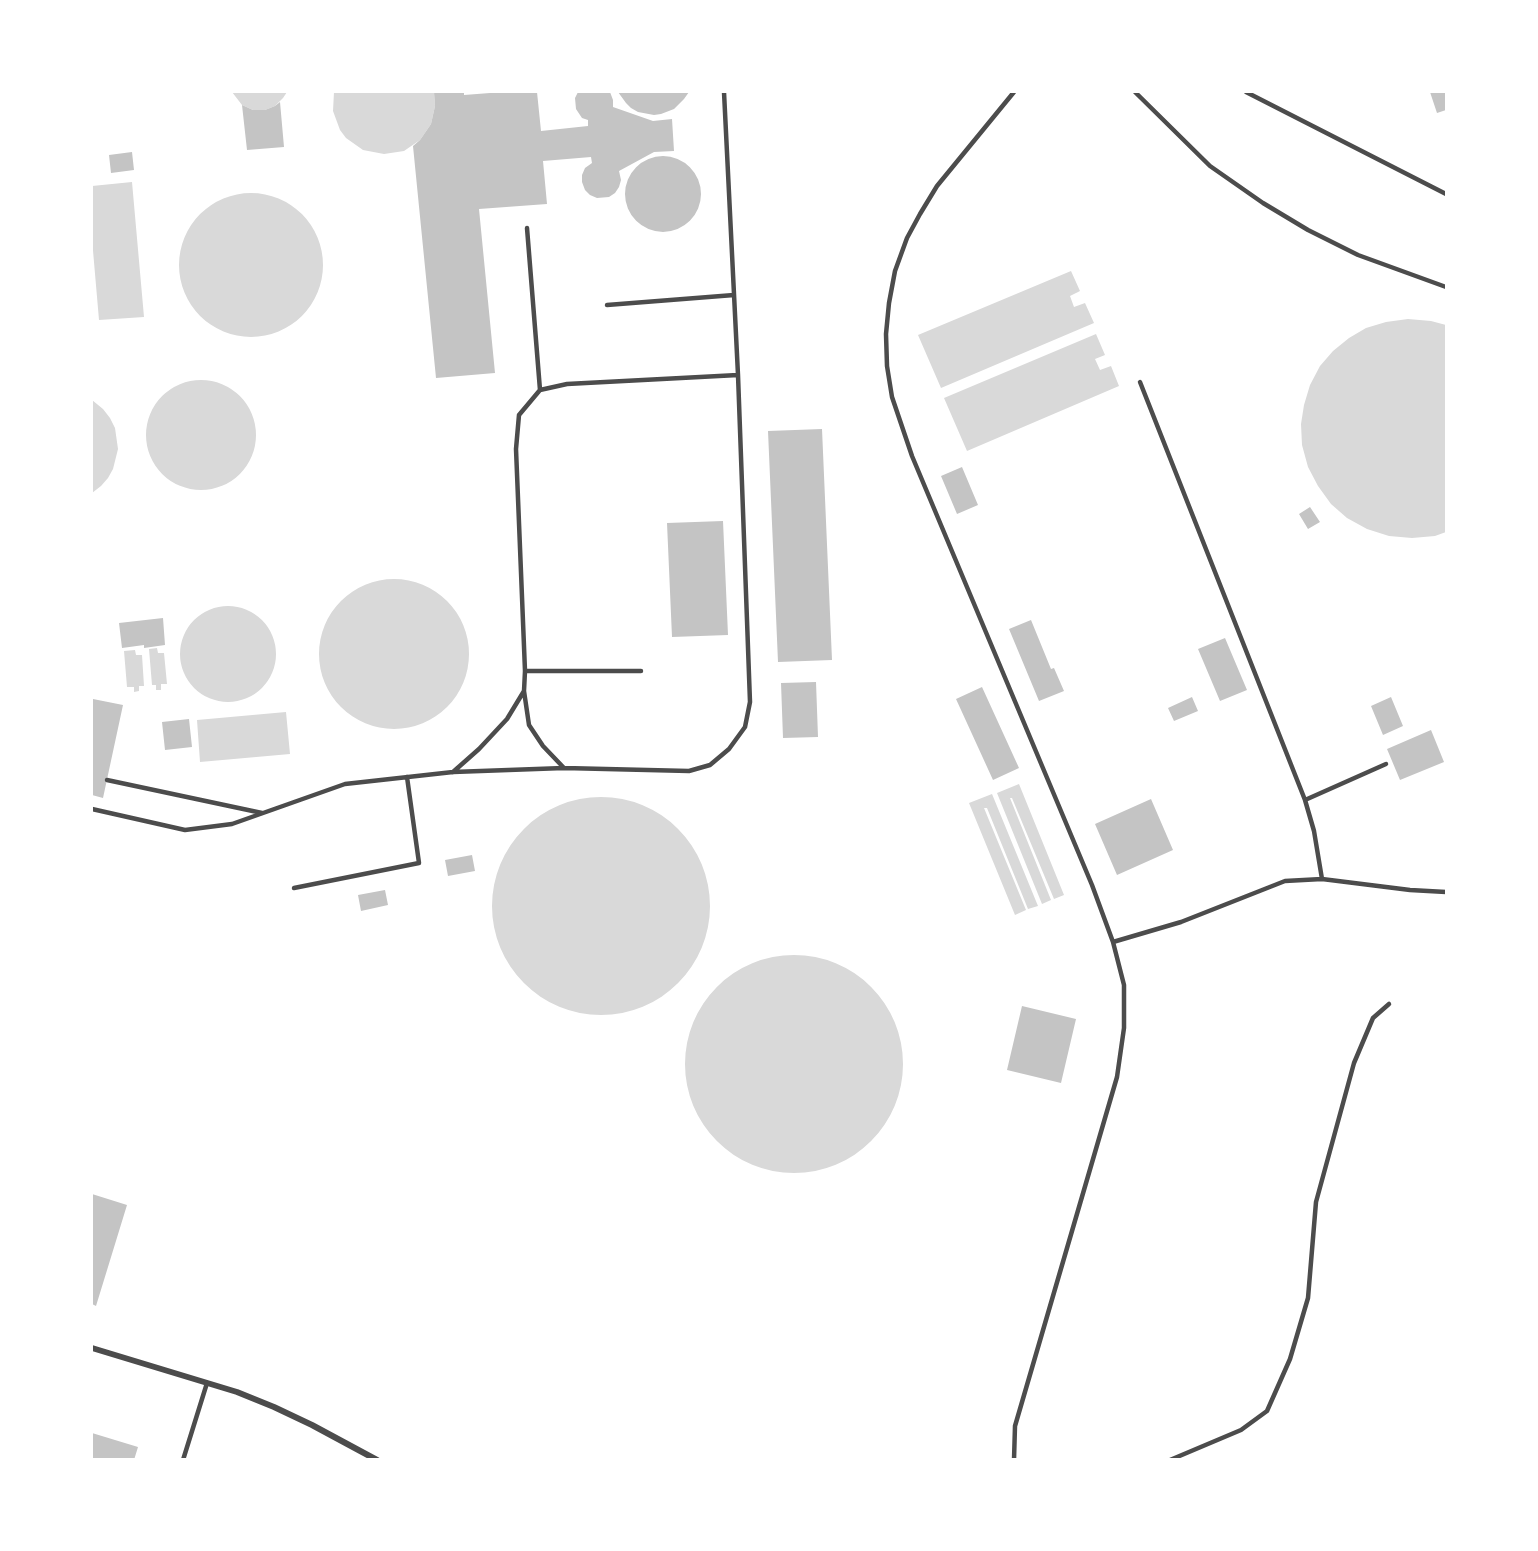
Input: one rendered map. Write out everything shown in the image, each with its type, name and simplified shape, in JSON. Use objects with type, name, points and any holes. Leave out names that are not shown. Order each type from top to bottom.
[{"type":"street","points":[[92,1347],[237,1392],[274,1407],[377,1460]]},
{"type":"lane","points":[[92,809],[185,830],[232,824],[345,784],[453,772],[564,768],[689,771],[710,765],[729,749],[745,727],[750,702],[738,375],[724,92]]},
{"type":"lane","points":[[1014,92],[937,186],[920,213],[907,238],[895,271],[886,334],[887,366],[892,397],[912,456],[1088,874],[1113,942],[1124,986],[1124,1028],[1117,1077],[1015,1426],[1014,1460]]},
{"type":"lane","points":[[1135,92],[1210,166],[1263,203],[1308,230],[1358,255],[1446,287]]},
{"type":"lane","points":[[1246,92],[1446,194]]},
{"type":"lane","points":[[527,228],[540,390]]},
{"type":"lane","points":[[607,305],[734,295]]},
{"type":"lane","points":[[564,768],[543,746],[530,725],[524,691],[516,449],[519,415],[540,390],[567,384],[738,375]]},
{"type":"lane","points":[[1140,382],[1305,800],[1314,831],[1322,879]]},
{"type":"lane","points":[[525,671],[641,670]]},
{"type":"lane","points":[[453,772],[507,719],[524,691]]},
{"type":"lane","points":[[1305,800],[1386,764]]},
{"type":"lane","points":[[294,888],[419,863],[407,777]]},
{"type":"lane","points":[[106,780],[262,813]]},
{"type":"lane","points":[[1113,942],[1182,922],[1285,881],[1322,879],[1446,892]]},
{"type":"lane","points":[[1170,1460],[1242,1430],[1266,1411],[1290,1359],[1308,1298],[1316,1202],[1354,1063],[1373,1018],[1389,1004]]},
{"type":"lane","points":[[183,1460],[207,1383]]},
{"type":"shaded area","points":[[232,92],[287,92],[275,106],[265,110],[253,110],[242,105]]},
{"type":"shaded area","points":[[334,92],[434,92],[435,106],[431,124],[420,140],[404,151],[384,154],[363,150],[346,138],[340,130],[333,111]]},
{"type":"shaded area","points":[[132,182],[144,317],[99,320],[92,239],[92,186]]},
{"type":"shaded area","points":[[251,193],[265,194],[279,199],[302,214],[317,237],[322,251],[322,279],[317,293],[302,316],[279,331],[265,336],[251,337],[237,336],[223,331],[200,316],[185,293],[180,279],[179,265],[180,251],[185,237],[200,214],[223,199],[237,194]]},
{"type":"shaded area","points":[[1071,271],[1080,291],[1070,296],[1074,307],[1085,303],[1094,323],[941,388],[918,335]]},
{"type":"shaded area","points":[[1408,319],[1446,325],[1446,532],[1435,536],[1412,538],[1389,536],[1367,529],[1347,518],[1331,504],[1308,467],[1302,445],[1301,424],[1310,385],[1320,366],[1333,351],[1366,328]]},
{"type":"shaded area","points":[[1096,334],[1105,355],[1095,359],[1100,370],[1111,366],[1119,386],[967,451],[944,398]]},
{"type":"shaded area","points":[[201,380],[222,385],[240,396],[251,414],[256,435],[251,456],[240,474],[222,485],[201,490],[180,485],[162,474],[151,456],[146,435],[151,414],[162,396],[180,385]]},
{"type":"shaded area","points":[[92,400],[110,418],[115,428],[118,449],[108,478],[92,493]]},
{"type":"shaded area","points":[[394,579],[423,585],[447,601],[463,625],[469,654],[463,683],[447,707],[423,723],[394,729],[365,723],[341,707],[325,683],[319,654],[325,625],[341,601],[365,585]]},
{"type":"shaded area","points":[[228,606],[246,609],[262,620],[273,636],[276,654],[273,672],[262,688],[246,699],[228,702],[210,699],[194,688],[183,672],[180,654],[183,636],[194,620],[210,609]]},
{"type":"shaded area","points":[[157,648],[158,653],[164,653],[167,684],[161,684],[161,690],[156,690],[156,685],[152,685],[149,649]]},
{"type":"shaded area","points":[[135,650],[136,655],[142,655],[144,686],[139,686],[139,691],[134,692],[134,687],[127,687],[124,651]]},
{"type":"shaded area","points":[[286,712],[290,754],[200,762],[197,720]]},
{"type":"shaded area","points":[[1019,784],[1064,895],[1054,899],[1012,798],[1010,798],[1051,900],[1042,904],[997,793]]},
{"type":"shaded area","points":[[992,794],[1038,906],[1028,909],[987,808],[984,808],[1026,910],[1015,915],[969,803]]},
{"type":"shaded area","points":[[590,797],[612,797],[633,801],[653,810],[670,821],[686,837],[706,874],[710,906],[706,938],[702,948],[692,967],[670,991],[633,1011],[612,1015],[590,1015],[569,1011],[549,1002],[532,991],[516,975],[496,938],[492,917],[492,895],[496,874],[505,854],[516,837],[532,821],[569,801]]},
{"type":"shaded area","points":[[783,955],[805,955],[826,959],[846,968],[863,979],[879,995],[899,1032],[903,1064],[899,1096],[895,1106],[885,1125],[863,1149],[826,1169],[805,1173],[783,1173],[762,1169],[742,1160],[725,1149],[709,1133],[689,1096],[685,1075],[685,1053],[689,1032],[698,1012],[709,995],[725,979],[762,959]]},
{"type":"building","points":[[434,92],[464,92],[464,95],[537,92],[541,131],[588,126],[588,120],[582,118],[576,109],[575,98],[578,92],[610,92],[613,107],[653,121],[672,119],[674,151],[654,152],[619,171],[621,180],[619,187],[609,197],[597,198],[585,190],[582,175],[585,168],[592,163],[591,157],[543,161],[547,204],[479,209],[495,373],[436,378],[413,146],[431,124],[435,106]]},
{"type":"building","points":[[618,92],[689,92],[674,109],[654,115],[631,108]]},
{"type":"building","points":[[1430,92],[1446,92],[1446,110],[1437,113]]},
{"type":"building","points":[[280,102],[284,147],[247,150],[242,105],[253,110],[265,110]]},
{"type":"building","points":[[132,152],[134,170],[111,173],[109,155]]},
{"type":"building","points":[[663,156],[677,159],[690,167],[698,180],[701,194],[698,208],[690,221],[677,229],[663,232],[649,229],[636,221],[628,208],[625,194],[628,180],[636,167],[649,159]]},
{"type":"building","points":[[822,429],[832,660],[778,662],[768,431]]},
{"type":"building","points":[[962,467],[978,505],[957,514],[941,476]]},
{"type":"building","points":[[1310,507],[1320,522],[1308,529],[1299,514]]},
{"type":"building","points":[[723,521],[728,635],[672,637],[667,523]]},
{"type":"building","points":[[163,618],[165,645],[122,648],[119,623]]},
{"type":"building","points":[[1031,620],[1051,669],[1054,668],[1064,691],[1039,701],[1009,629]]},
{"type":"building","points":[[1225,638],[1247,690],[1220,701],[1198,649]]},
{"type":"building","points":[[816,682],[818,737],[783,738],[781,683]]},
{"type":"building","points":[[982,687],[1019,768],[993,780],[956,699]]},
{"type":"building","points":[[1192,697],[1198,711],[1174,721],[1168,708]]},
{"type":"building","points":[[1391,697],[1403,726],[1383,735],[1371,706]]},
{"type":"building","points":[[93,699],[123,705],[103,798],[92,795]]},
{"type":"building","points":[[189,719],[192,747],[165,750],[162,722]]},
{"type":"building","points":[[1431,730],[1444,762],[1400,780],[1387,749]]},
{"type":"building","points":[[1151,799],[1173,850],[1117,875],[1095,824]]},
{"type":"building","points":[[472,855],[475,871],[448,876],[445,860]]},
{"type":"building","points":[[385,890],[388,905],[361,911],[358,895]]},
{"type":"building","points":[[1022,1006],[1076,1019],[1061,1083],[1007,1070]]},
{"type":"building","points":[[92,1194],[127,1205],[96,1306],[92,1304]]},
{"type":"building","points":[[92,1433],[138,1447],[134,1460],[92,1460]]}]
